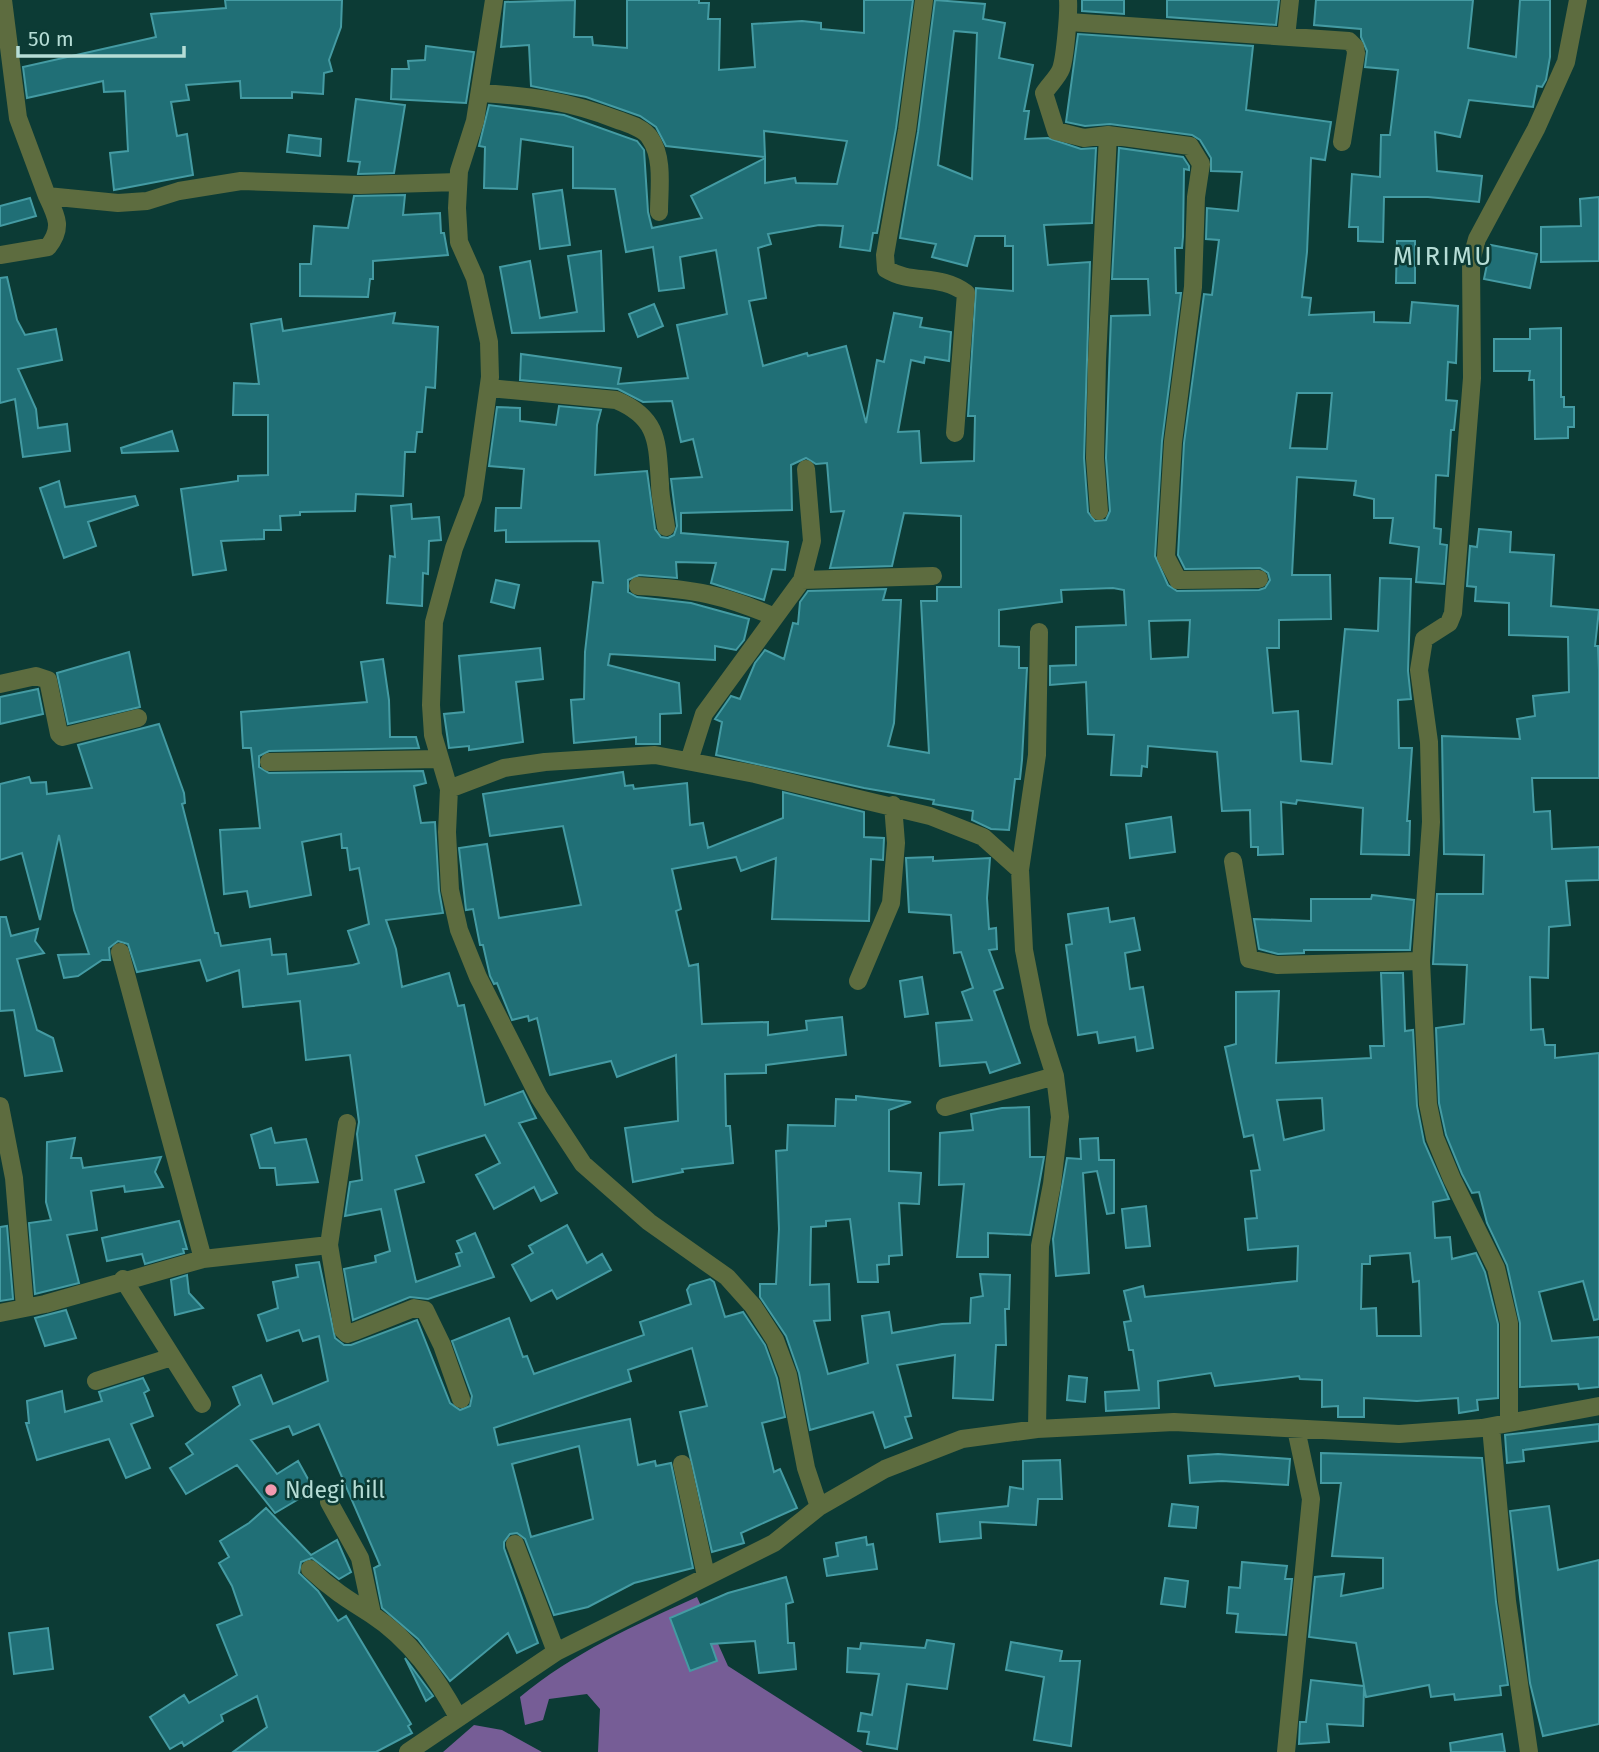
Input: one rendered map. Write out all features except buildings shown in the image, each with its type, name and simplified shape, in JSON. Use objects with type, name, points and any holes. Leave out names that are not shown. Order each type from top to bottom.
[{"type":"street","points":[[0,256],[48,247],[56,237],[59,221],[47,197],[18,118],[3,0]]},
{"type":"street","points":[[494,0],[480,93],[458,182],[459,242],[475,278],[489,342],[489,388],[473,498],[454,548],[434,622],[431,705],[439,759],[449,789],[447,832],[450,890],[459,930],[478,976],[539,1097],[592,1173],[649,1222],[727,1277],[753,1306],[775,1340],[788,1375],[806,1468],[819,1507]]},
{"type":"street","points":[[924,0],[907,130],[885,255],[886,269],[896,275],[952,283],[966,293],[955,433]]},
{"type":"street","points":[[1068,0],[1069,22],[1063,39],[1061,68],[1044,93],[1056,131],[1084,138],[1108,135],[1190,146],[1201,164],[1196,197],[1193,288],[1173,442],[1167,557],[1178,580],[1259,579]]},
{"type":"street","points":[[1286,37],[1290,0]]},
{"type":"street","points":[[1509,1423],[1509,1323],[1496,1268],[1435,1138],[1428,1104],[1421,961],[1431,822],[1429,742],[1419,670],[1424,639],[1449,623],[1453,613],[1472,378],[1471,261],[1477,239],[1536,129],[1566,62],[1577,0]]},
{"type":"street","points":[[1069,22],[1349,41],[1355,47],[1342,142]]},
{"type":"street","points":[[480,93],[542,97],[576,104],[635,126],[649,135],[656,149],[659,212]]},
{"type":"street","points":[[1099,511],[1096,458],[1097,360],[1108,135]]},
{"type":"street","points":[[47,197],[118,203],[147,201],[178,191],[241,181],[360,185],[458,182]]},
{"type":"street","points":[[489,388],[615,400],[635,408],[648,422],[659,445],[660,487],[666,527]]},
{"type":"street","points":[[689,761],[704,714],[802,580],[812,541],[806,469]]},
{"type":"street","points":[[802,580],[933,576]]},
{"type":"street","points":[[638,586],[691,589],[727,597],[775,617]]},
{"type":"street","points":[[1037,1429],[1040,1246],[1052,1184],[1060,1117],[1055,1076],[1039,1027],[1024,950],[1020,870],[1037,755],[1039,632]]},
{"type":"street","points":[[0,684],[36,676],[48,680],[58,734],[62,737],[138,718]]},
{"type":"street","points":[[449,789],[504,768],[545,762],[655,755],[893,805],[983,837],[1020,870]]},
{"type":"street","points":[[269,762],[439,759]]},
{"type":"street","points":[[858,981],[891,903],[896,843],[893,805]]},
{"type":"street","points":[[1233,861],[1249,959],[1277,965],[1421,961]]},
{"type":"street","points":[[120,952],[203,1259]]},
{"type":"street","points":[[945,1107],[1055,1076]]},
{"type":"street","points":[[0,1106],[14,1178],[25,1308]]},
{"type":"street","points":[[347,1123],[329,1245],[343,1330],[347,1334],[414,1308],[425,1310],[442,1345],[461,1399]]},
{"type":"street","points":[[0,1313],[203,1259],[329,1245]]},
{"type":"street","points":[[123,1279],[202,1404]]},
{"type":"street","points":[[96,1381],[172,1357]]},
{"type":"street","points":[[408,1752],[556,1652],[774,1543],[819,1507],[885,1469],[962,1439],[1037,1429],[1174,1422],[1399,1434],[1491,1427],[1599,1406]]},
{"type":"street","points":[[1491,1427],[1507,1601],[1529,1752]]},
{"type":"street","points":[[1286,1752],[1311,1499],[1296,1429]]},
{"type":"street","points":[[682,1464],[706,1576]]},
{"type":"street","points":[[329,1502],[360,1558],[372,1614]]},
{"type":"street","points":[[515,1544],[556,1652]]},
{"type":"street","points":[[310,1569],[335,1593],[372,1614],[416,1652],[437,1679],[458,1717]]},
{"type":"street","points":[[439,1731],[440,1752]]},
{"type":"shaded area","points":[[697,1597],[728,1666],[863,1752],[598,1752],[600,1709],[587,1694],[549,1699],[543,1720],[525,1725],[520,1697],[540,1681],[605,1641]]},
{"type":"shaded area","points":[[474,1725],[502,1730],[542,1752],[443,1752]]},
{"type":"place","name":"Ndegi hill","points":[[271,1490]]},
{"type":"district","name":"MIRIMU","points":[[1443,256]]}]
